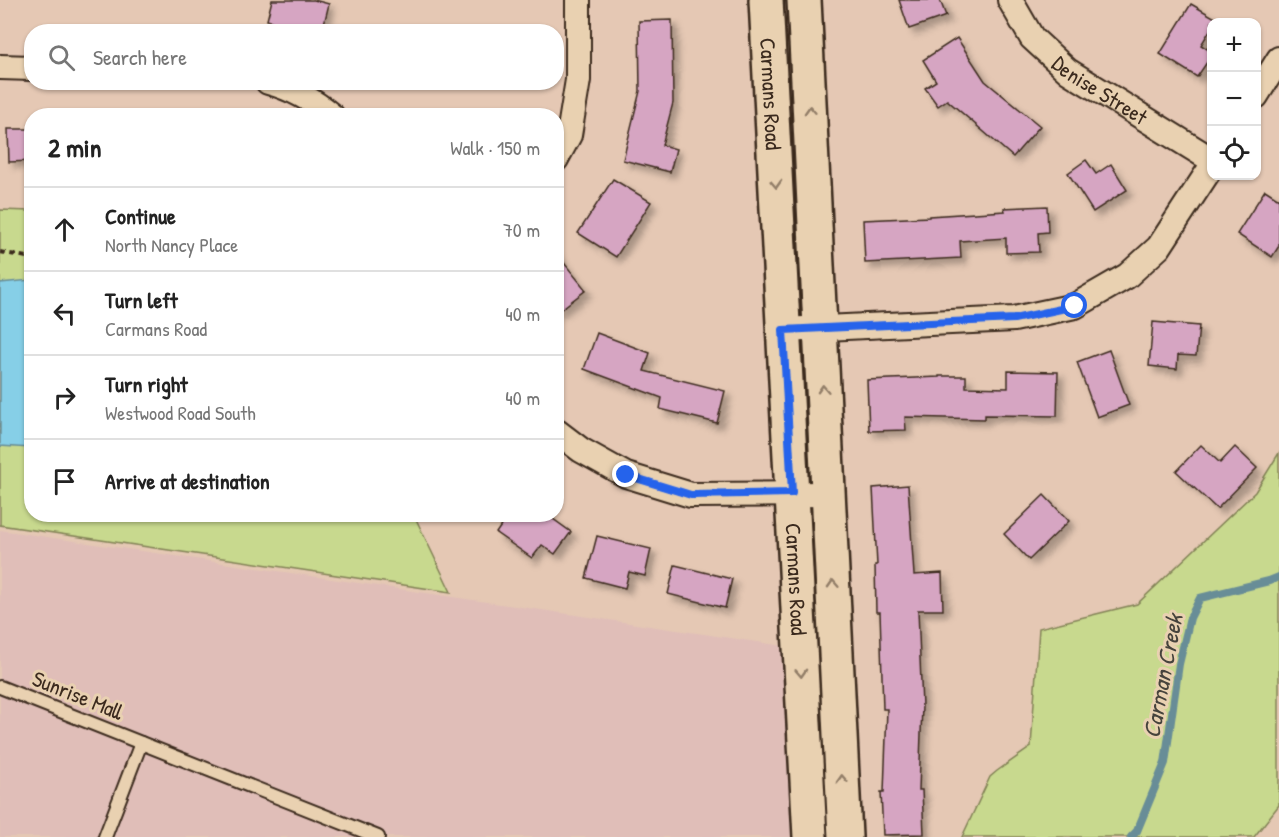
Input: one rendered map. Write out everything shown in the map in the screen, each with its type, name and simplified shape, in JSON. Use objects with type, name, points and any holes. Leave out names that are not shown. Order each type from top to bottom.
[{"type":"street","points":[[564,144],[569,135],[578,80],[578,0]]},
{"type":"street","name":"Carmans Road","points":[[766,0],[810,837]]},
{"type":"street","name":"Carmans Road","points":[[804,0],[845,837]]},
{"type":"street","name":"Denise Street","points":[[1010,0],[1032,38],[1068,71],[1207,157]]},
{"type":"street","points":[[1261,89],[1279,58]]},
{"type":"street","points":[[0,67],[24,68]]},
{"type":"street","points":[[288,90],[322,108]]},
{"type":"street","points":[[783,330],[1014,319],[1075,306],[1126,276],[1159,247],[1207,174]]},
{"type":"street","points":[[564,437],[581,450],[626,475],[691,495],[828,494]]},
{"type":"lane","name":"Sunrise Mall","points":[[0,687],[378,837]]},
{"type":"lane","points":[[105,837],[141,743]]},
{"type":"path","points":[[0,252],[24,256]]},
{"type":"shaded area","points":[[0,530],[818,651],[840,837],[0,837]]},
{"type":"green space","points":[[0,210],[24,211],[24,522],[417,522],[451,592],[0,525]]},
{"type":"green space","points":[[1279,453],[1279,805],[1254,837],[962,837],[990,777],[1031,747],[1039,628],[1137,604],[1255,492]]},
{"type":"water","points":[[24,281],[24,448],[0,446],[0,283]]},
{"type":"building","points":[[272,0],[314,0],[329,4],[324,24],[280,24],[267,20]]},
{"type":"building","points":[[899,0],[940,0],[946,16],[909,29]]},
{"type":"building","points":[[1191,4],[1215,18],[1207,18],[1207,35],[1201,45],[1207,49],[1207,62],[1197,77],[1160,54]]},
{"type":"building","points":[[672,20],[673,103],[662,145],[676,149],[670,172],[623,160],[640,91],[639,21]]},
{"type":"building","points":[[957,38],[985,81],[1040,126],[1013,157],[947,100],[938,106],[925,88],[936,81],[923,60]]},
{"type":"building","points":[[8,129],[24,129],[24,161],[9,162]]},
{"type":"building","points":[[1086,160],[1096,174],[1111,164],[1127,190],[1093,212],[1068,173]]},
{"type":"building","points":[[613,179],[651,202],[616,257],[578,233]]},
{"type":"building","points":[[1265,190],[1279,199],[1279,246],[1272,257],[1237,234]]},
{"type":"building","points":[[1047,206],[1048,232],[1038,233],[1039,252],[1006,253],[1006,238],[960,241],[961,258],[865,263],[863,220],[929,217],[1005,211],[1004,208]]},
{"type":"building","points":[[564,263],[586,290],[564,307]]},
{"type":"building","points":[[1153,322],[1199,326],[1196,356],[1178,355],[1177,369],[1149,366]]},
{"type":"building","points":[[597,333],[650,353],[644,371],[725,391],[717,423],[660,409],[662,398],[584,369]]},
{"type":"building","points":[[1109,350],[1129,405],[1097,417],[1077,362]]},
{"type":"building","points":[[1008,371],[1058,372],[1057,416],[985,415],[985,419],[905,417],[906,430],[869,431],[867,380],[966,376],[966,387],[1008,388]]},
{"type":"building","points":[[1201,445],[1220,463],[1235,447],[1257,468],[1217,509],[1176,471]]},
{"type":"building","points":[[908,485],[914,575],[942,573],[943,610],[918,610],[922,706],[919,790],[922,790],[924,834],[883,835],[881,792],[884,792],[887,709],[883,709],[880,612],[876,612],[875,565],[877,565],[873,488]]},
{"type":"building","points":[[1044,495],[1069,521],[1029,560],[1004,534]]},
{"type":"building","points":[[504,522],[557,522],[571,532],[555,554],[542,545],[532,558],[496,533]]},
{"type":"building","points":[[597,536],[651,549],[645,576],[629,572],[625,588],[586,578]]},
{"type":"building","points":[[675,565],[732,579],[725,608],[668,594]]},
{"type":"waterway","name":"Carman Creek","points":[[1131,837],[1137,831],[1165,763],[1179,664],[1190,618],[1200,598],[1279,577]]},
{"type":"route","points":[[626,475],[691,495],[792,493],[783,330],[1014,319],[1075,306]]}]
